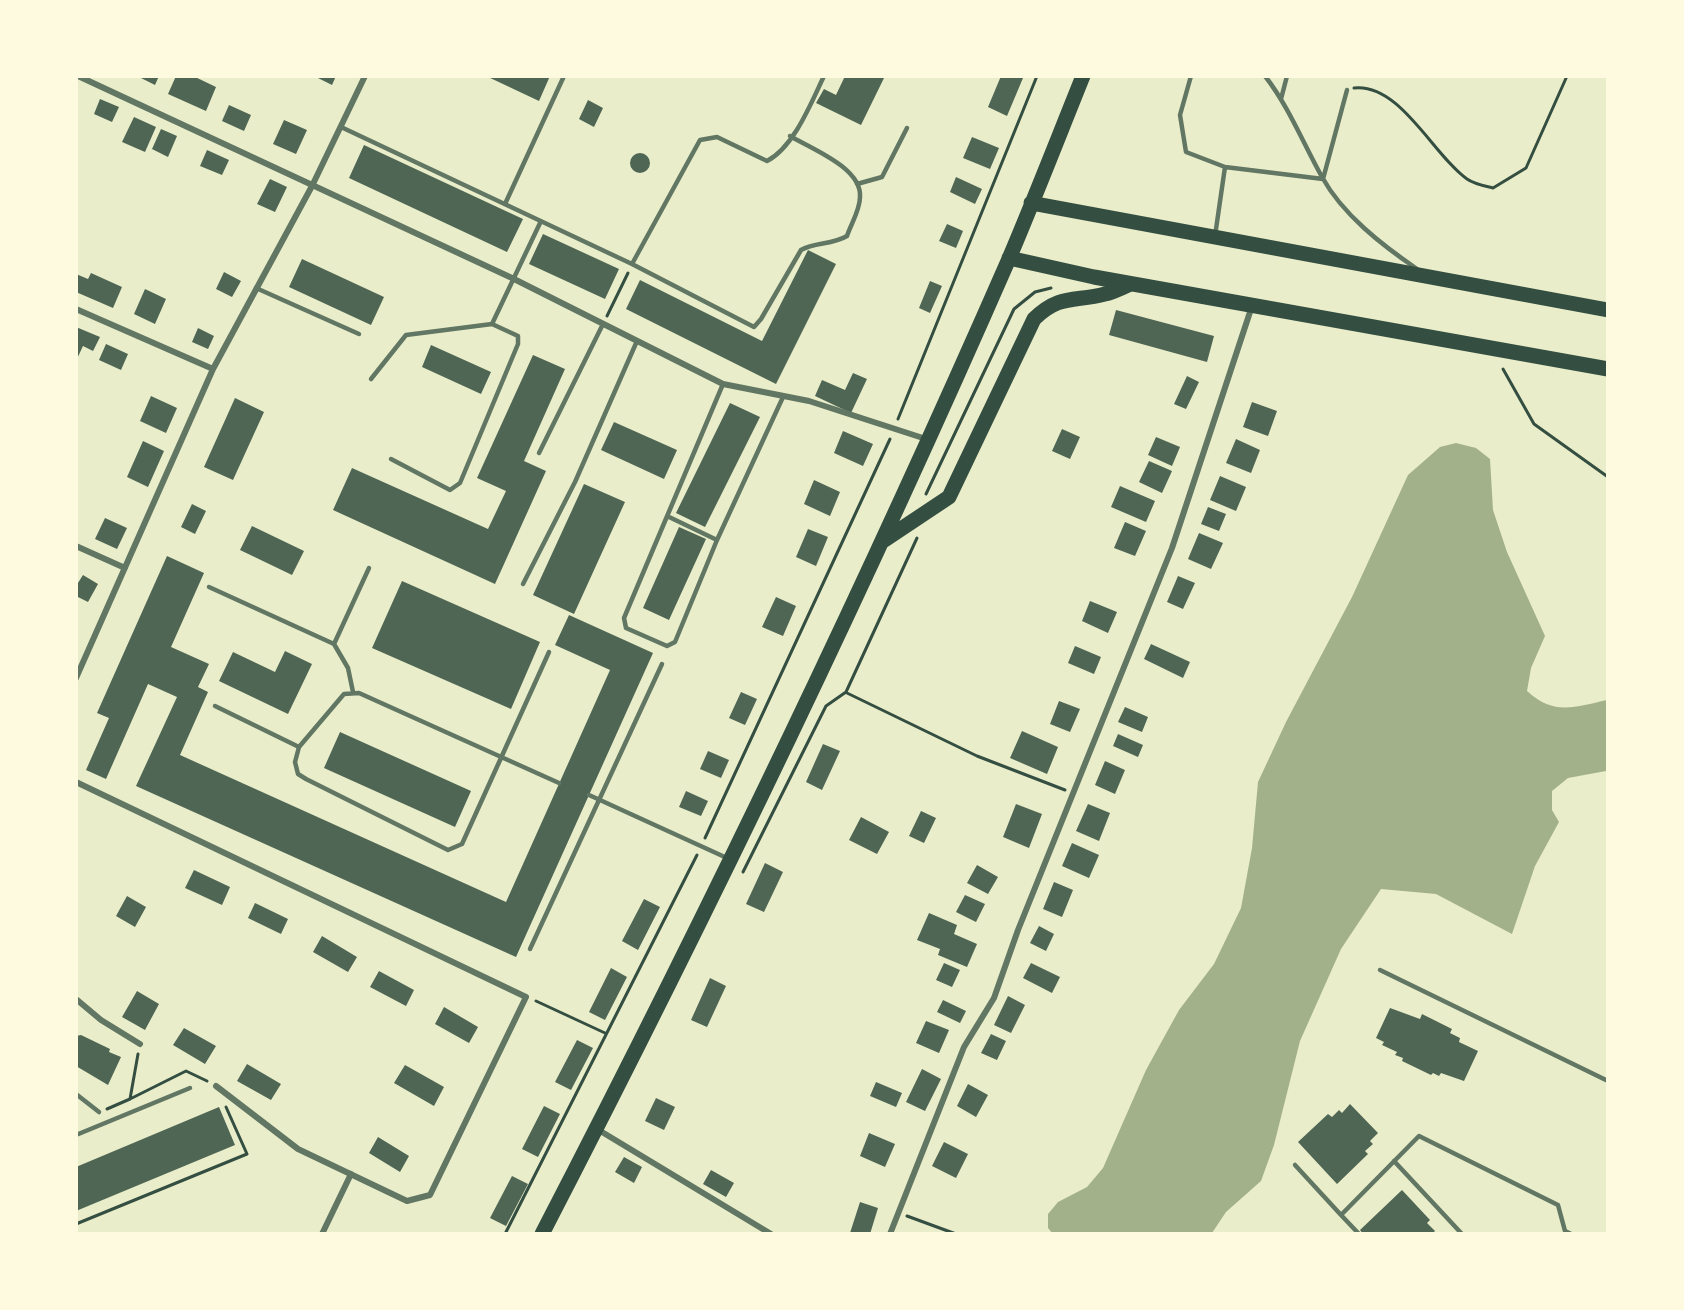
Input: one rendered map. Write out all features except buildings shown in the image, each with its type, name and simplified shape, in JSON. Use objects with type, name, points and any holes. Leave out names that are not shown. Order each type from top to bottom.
[{"type":"main road","points":[[542,1233],[729,860],[882,541],[1009,258],[1083,76]]},
{"type":"main road","points":[[1031,203],[1608,310]]},
{"type":"main road","points":[[1009,258],[1131,284],[1608,369]]},
{"type":"main road","points":[[882,541],[950,497],[1035,319],[1048,306],[1065,299],[1104,294],[1131,284]]},
{"type":"street","points":[[78,76],[512,278],[723,384],[809,401],[927,439]]},
{"type":"street","points":[[76,678],[213,369],[312,186],[365,76]]},
{"type":"street","points":[[890,1233],[964,1047],[994,998],[1072,792],[1172,548],[1252,306]]},
{"type":"street","points":[[76,309],[213,369]]},
{"type":"street","points":[[76,546],[125,568]]},
{"type":"street","points":[[76,782],[526,997],[430,1195],[407,1201],[298,1149],[216,1086]]},
{"type":"street","points":[[76,999],[101,1020],[140,1044]]},
{"type":"street","points":[[596,1128],[771,1233]]},
{"type":"street","points":[[322,1233],[351,1174]]},
{"type":"lane","points":[[505,204],[564,76]]},
{"type":"lane","points":[[632,264],[700,140],[717,137],[767,161],[774,158],[801,125],[824,76]]},
{"type":"lane","points":[[1191,76],[1180,115],[1186,152],[1225,167],[1323,179]]},
{"type":"lane","points":[[1281,99],[1287,76]]},
{"type":"lane","points":[[1267,78],[1281,99],[1323,179],[1347,209],[1384,246],[1429,277]]},
{"type":"lane","points":[[1323,179],[1347,90]]},
{"type":"lane","points":[[341,127],[632,264],[754,327],[762,319],[801,250],[811,244],[841,240],[847,236],[860,201],[852,172],[790,136]]},
{"type":"lane","points":[[857,184],[882,177],[907,128]]},
{"type":"lane","points":[[1214,238],[1225,167]]},
{"type":"lane","points":[[492,324],[541,221]]},
{"type":"lane","points":[[256,288],[359,334]]},
{"type":"lane","points":[[371,379],[406,335],[492,324],[518,336],[518,344],[460,483],[450,490],[391,459]]},
{"type":"lane","points":[[539,453],[603,324]]},
{"type":"lane","points":[[523,584],[574,482],[637,341]]},
{"type":"lane","points":[[723,384],[624,618],[626,628],[667,646],[672,644],[783,397]]},
{"type":"lane","points":[[667,516],[717,540]]},
{"type":"lane","points":[[334,644],[369,568]]},
{"type":"lane","points":[[209,587],[334,644],[348,668],[353,692]]},
{"type":"lane","points":[[549,652],[501,757],[462,844],[448,849],[298,774],[295,762],[298,747],[344,694],[353,692],[359,693],[501,757],[559,783]]},
{"type":"lane","points":[[530,949],[662,664]]},
{"type":"lane","points":[[215,706],[298,747]]},
{"type":"lane","points":[[589,795],[702,845],[729,860]]},
{"type":"lane","points":[[1380,970],[1608,1081]]},
{"type":"lane","points":[[76,1136],[190,1088]]},
{"type":"lane","points":[[76,1094],[99,1112]]},
{"type":"lane","points":[[1341,1215],[1419,1136],[1558,1205],[1565,1231],[1571,1233]]},
{"type":"lane","points":[[1394,1161],[1462,1233]]},
{"type":"lane","points":[[1294,1165],[1359,1233]]},
{"type":"path","points":[[505,1233],[702,845],[895,428],[1037,76]]},
{"type":"path","points":[[1347,90],[1357,87],[1382,92],[1415,122],[1440,155],[1468,181],[1493,188],[1526,168],[1567,76]]},
{"type":"path","points":[[603,324],[632,264]]},
{"type":"path","points":[[924,513],[925,495],[1014,309],[1035,291],[1056,288]]},
{"type":"path","points":[[1503,369],[1534,424],[1608,477]]},
{"type":"path","points":[[918,537],[846,692],[977,756],[1072,792]]},
{"type":"path","points":[[526,997],[605,1033]]},
{"type":"path","points":[[130,1099],[140,1044]]},
{"type":"path","points":[[76,1224],[247,1154],[216,1086],[186,1071],[99,1112]]},
{"type":"path","points":[[898,1213],[956,1233]]},
{"type":"shaded area","points":[[1456,443],[1476,448],[1490,459],[1493,510],[1507,552],[1545,636],[1531,668],[1527,691],[1546,704],[1556,707],[1575,707],[1607,700],[1606,771],[1568,778],[1552,791],[1552,810],[1559,822],[1535,866],[1512,934],[1436,894],[1381,889],[1341,949],[1300,1041],[1274,1145],[1261,1181],[1226,1212],[1212,1233],[1052,1233],[1048,1228],[1048,1214],[1058,1202],[1087,1187],[1103,1168],[1146,1070],[1179,1010],[1214,964],[1241,908],[1252,848],[1258,782],[1286,722],[1352,597],[1408,475],[1440,447]]}]
